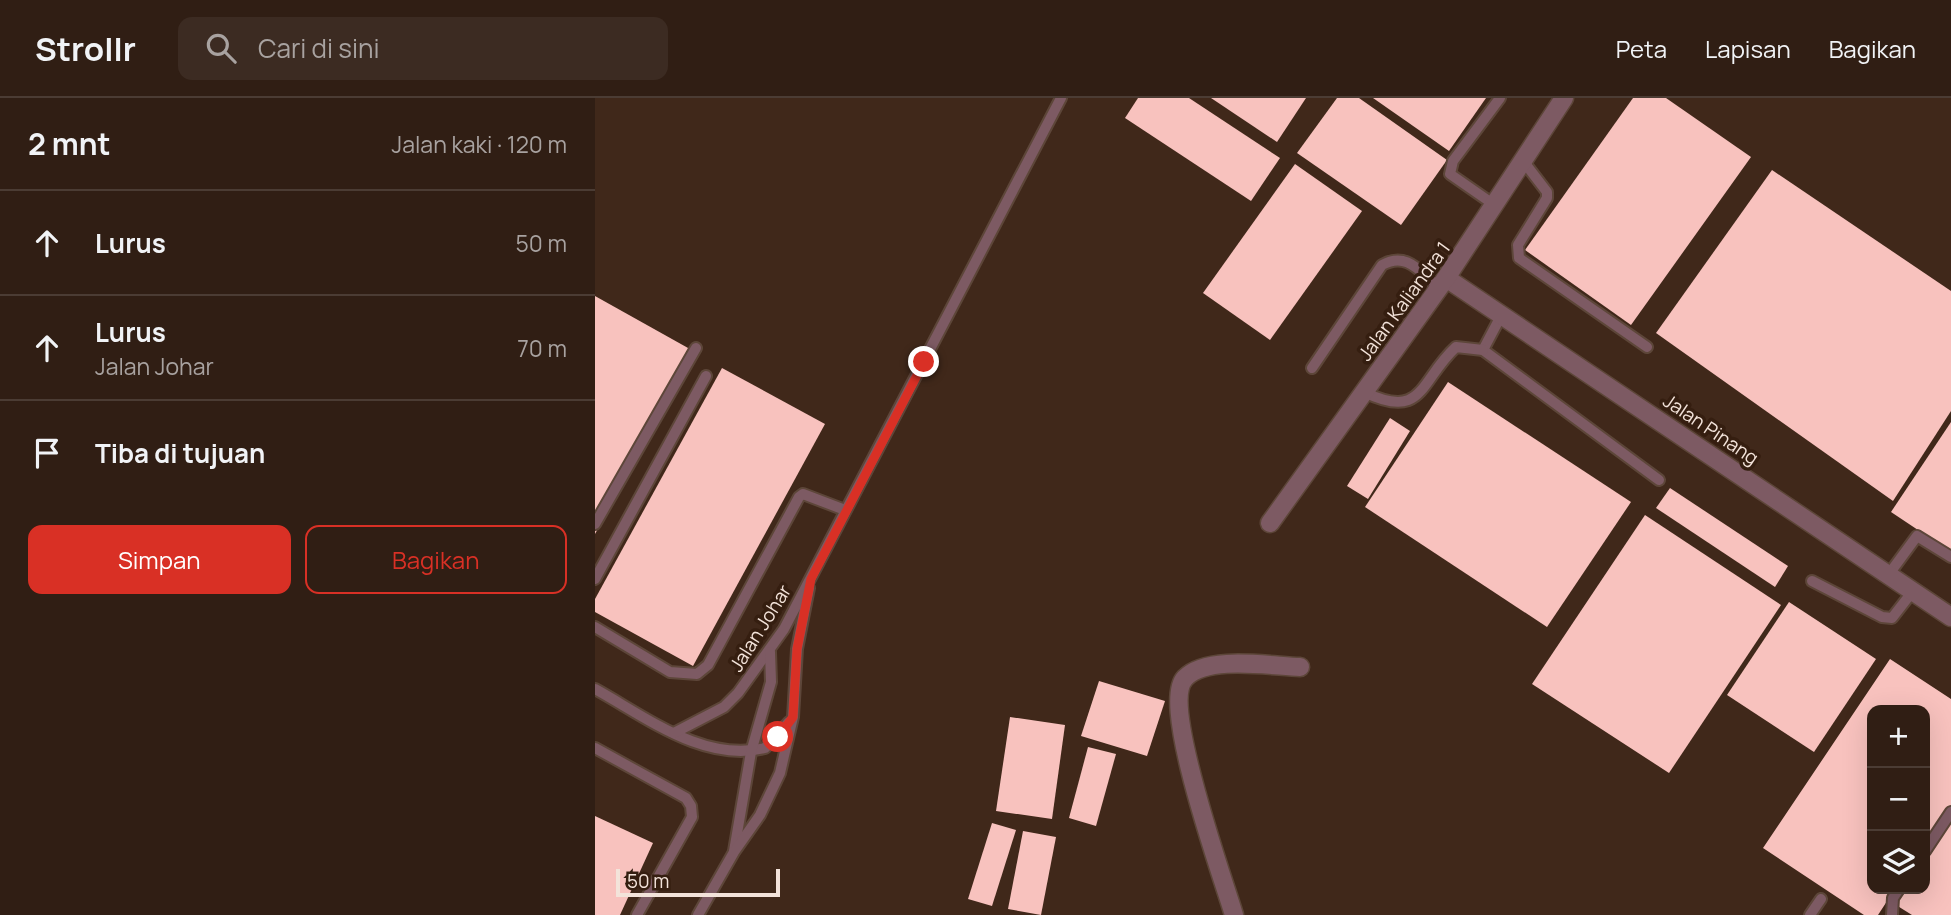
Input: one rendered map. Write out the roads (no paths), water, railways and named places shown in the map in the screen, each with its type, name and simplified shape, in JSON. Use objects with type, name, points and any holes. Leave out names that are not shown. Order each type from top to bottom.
[{"type":"street","name":"Jalan Kaliandra 1","points":[[1270,523],[1443,283],[1496,206],[1564,98]]},
{"type":"street","name":"Jalan Pinang","points":[[1443,283],[1502,314],[1951,617]]},
{"type":"street","points":[[1234,915],[1205,828],[1185,752],[1178,695],[1184,679],[1201,669],[1232,664],[1300,667]]},
{"type":"lane","name":"Jalan Johar","points":[[674,733],[724,707],[770,652],[811,579],[1061,98]]},
{"type":"lane","points":[[1496,206],[1450,174],[1453,161],[1500,98]]},
{"type":"lane","points":[[1524,162],[1547,192],[1547,198],[1518,245],[1519,258],[1647,347]]},
{"type":"lane","points":[[1312,368],[1382,265],[1395,258],[1403,260],[1443,283]]},
{"type":"lane","points":[[1483,350],[1502,314]]},
{"type":"lane","points":[[1364,392],[1388,403],[1402,404],[1413,399],[1456,347],[1483,350],[1659,480]]},
{"type":"lane","points":[[595,524],[696,348]]},
{"type":"lane","points":[[595,579],[706,376]]},
{"type":"lane","points":[[595,627],[670,672],[697,674],[708,665],[799,496],[803,494],[845,510]]},
{"type":"lane","points":[[1889,574],[1917,536],[1951,557]]},
{"type":"lane","points":[[698,915],[734,852],[760,815],[780,773],[793,717],[797,649],[811,579]]},
{"type":"lane","points":[[1812,581],[1882,617],[1892,618],[1913,591]]},
{"type":"lane","points":[[734,852],[751,752],[771,682],[770,652]]},
{"type":"lane","points":[[595,689],[674,733],[725,752],[751,752],[765,748],[793,717]]},
{"type":"lane","points":[[595,748],[686,798],[691,806],[692,817],[637,915]]},
{"type":"lane","points":[[1930,844],[1951,812]]},
{"type":"lane","points":[[1892,915],[1896,894]]},
{"type":"lane","points":[[1810,915],[1821,899]]}]
